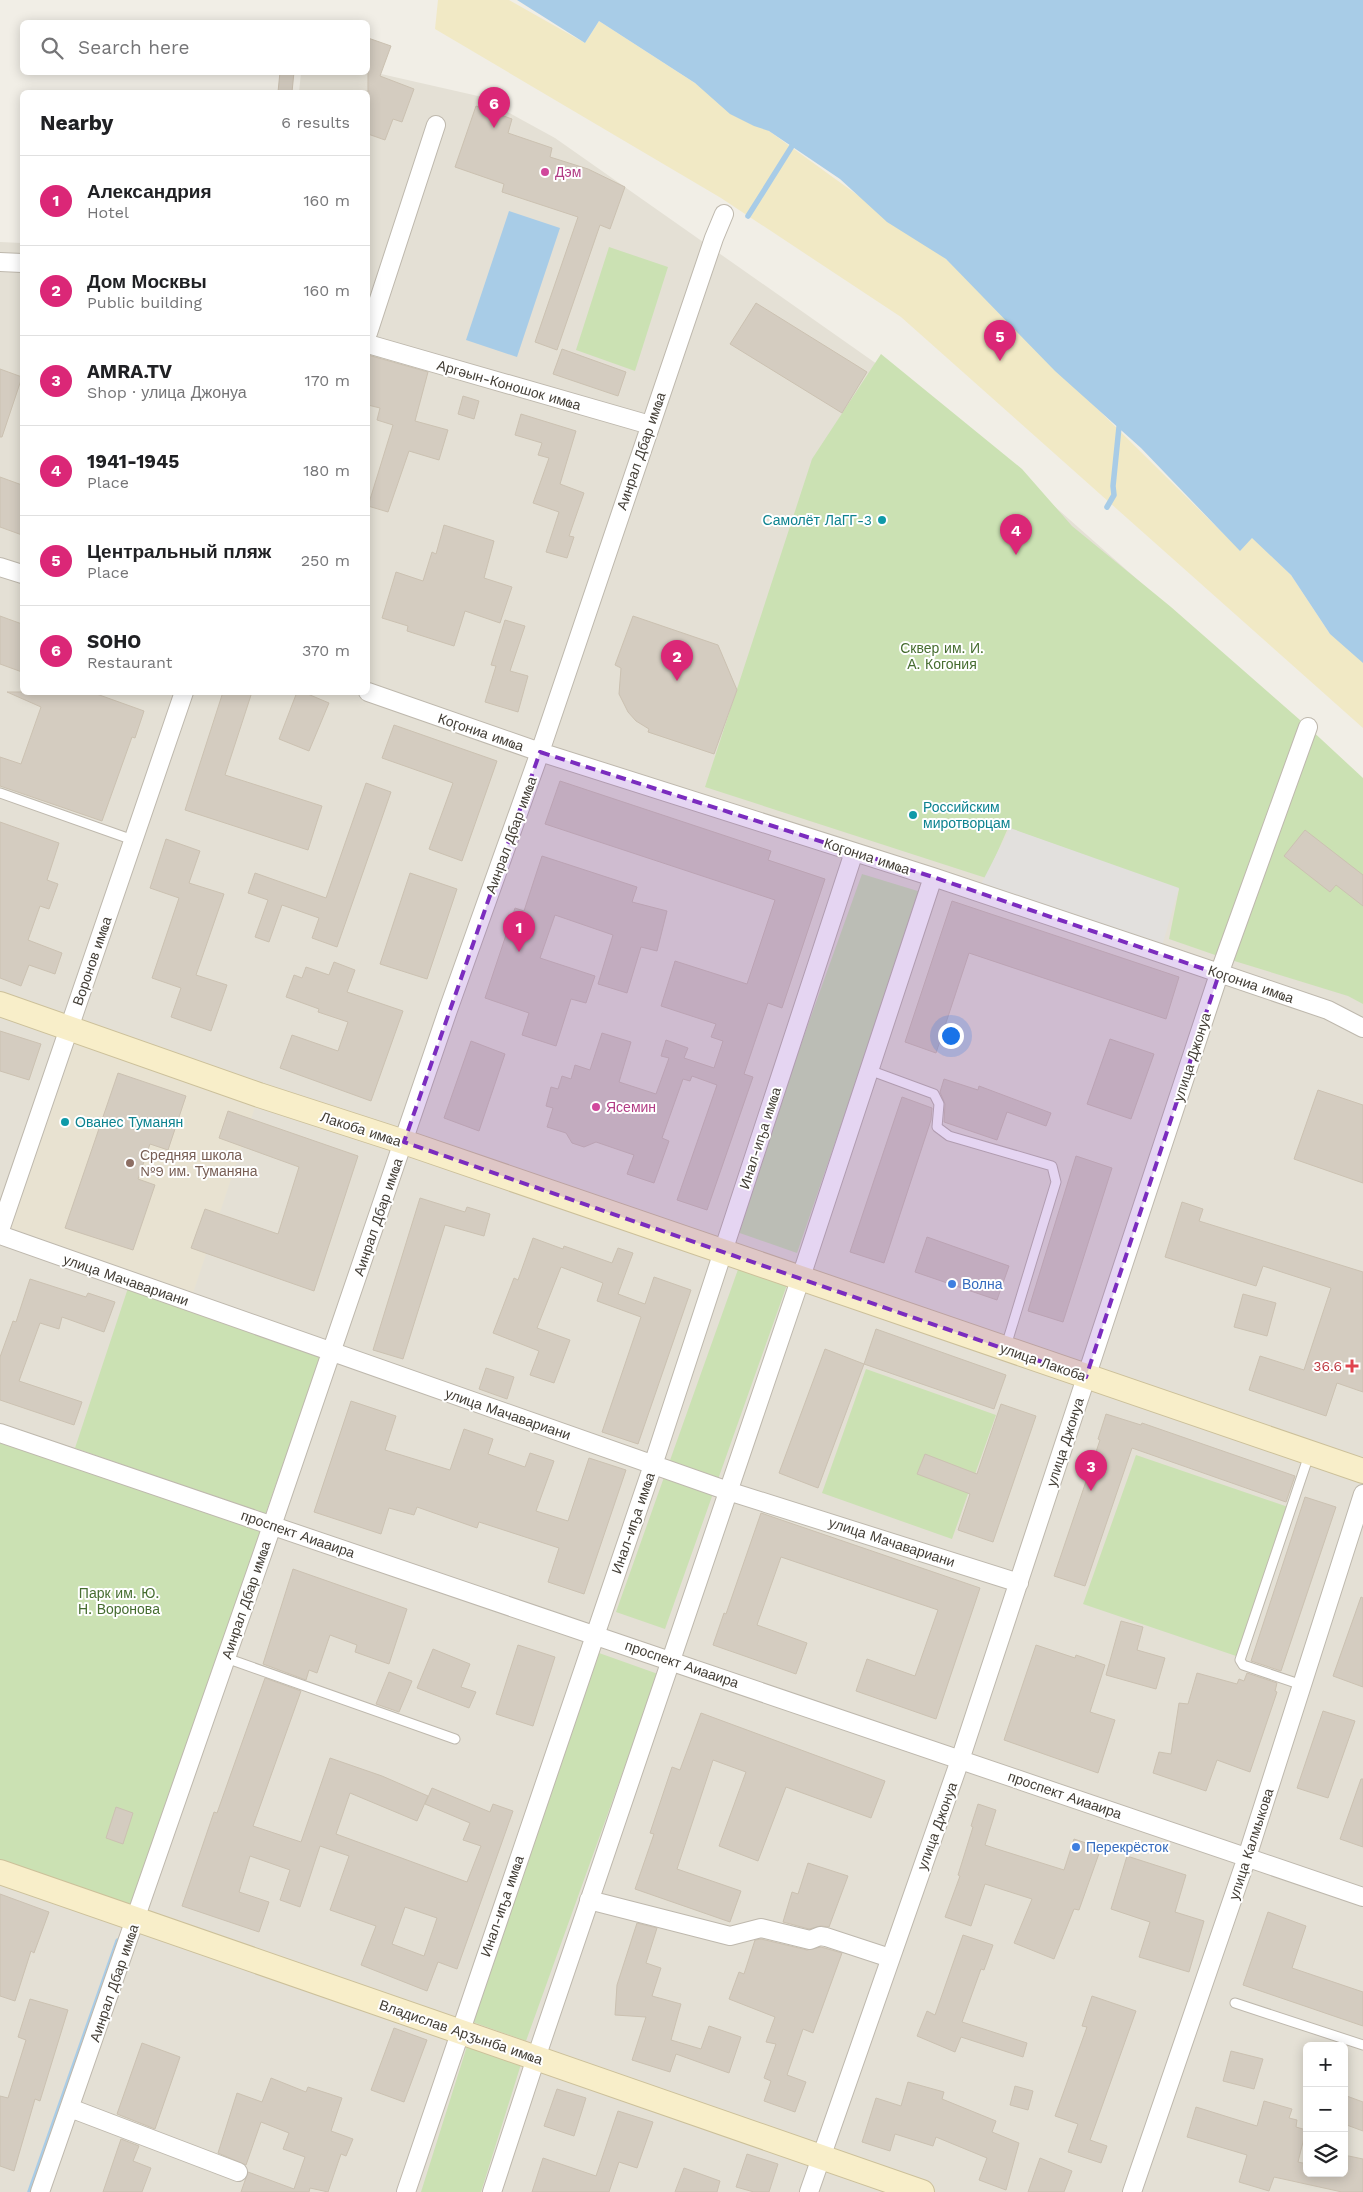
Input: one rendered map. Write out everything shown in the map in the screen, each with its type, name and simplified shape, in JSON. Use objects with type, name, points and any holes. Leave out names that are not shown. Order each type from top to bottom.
[{"type":"main road","name":"Лакоба имҩа","points":[[0,1004],[70,1027],[259,1095],[404,1142],[723,1253]]},
{"type":"main road","name":"улица Лакоба","points":[[723,1253],[1363,1471]]},
{"type":"main road","name":"Владислав Арӡынба имҩа","points":[[0,1872],[922,2192]]},
{"type":"street","points":[[370,327],[436,126]]},
{"type":"street","name":"Аинрал Дбар имҩа","points":[[40,2192],[540,752],[650,425],[724,214]]},
{"type":"street","points":[[0,262],[20,263]]},
{"type":"street","name":"Аргәын-Коношок имҩа","points":[[370,345],[650,425]]},
{"type":"street","points":[[0,567],[20,573]]},
{"type":"street","name":"Коӷониа имҩа","points":[[370,693],[540,752],[933,877],[1328,1010],[1363,1028]]},
{"type":"street","name":"Воронов имҩа","points":[[0,1230],[183,695]]},
{"type":"street","name":"улица Джонуа","points":[[809,2192],[960,1760],[1219,974],[1308,726]]},
{"type":"street","name":"Инал-иҧа имҩа","points":[[406,2192],[459,2031],[653,1465],[854,852]]},
{"type":"street","points":[[492,2192],[670,1660],[800,1280],[933,877]]},
{"type":"street","name":"улица Мачавариани","points":[[0,1236],[728,1491],[1019,1583]]},
{"type":"street","name":"проспект Аиааира","points":[[0,1434],[595,1634],[1363,1897]]},
{"type":"street","name":"улица Калмыкова","points":[[1132,2192],[1247,1857],[1363,1494]]},
{"type":"street","points":[[589,1900],[730,1936],[761,1928],[810,1940],[820,1936],[890,1958]]},
{"type":"street","points":[[70,2108],[238,2172]]},
{"type":"lane","points":[[0,793],[134,840]]},
{"type":"lane","points":[[870,1070],[934,1094],[939,1104],[938,1127],[948,1136],[1052,1166],[1056,1182],[1005,1349]]},
{"type":"lane","points":[[1302,1685],[1243,1665],[1240,1660],[1310,1453]]},
{"type":"lane","points":[[226,1658],[455,1739]]},
{"type":"lane","points":[[1235,2003],[1363,2045]]},
{"type":"highlighted area","points":[[540,752],[933,877],[1219,974],[1086,1377],[404,1142]]},
{"type":"shaded area","points":[[370,71],[478,96],[555,138],[958,421],[1363,779],[1363,2192],[0,2192],[0,242],[20,243],[20,695],[370,695],[370,90],[299,90],[301,75],[370,75]]},
{"type":"shaded area","points":[[1010,828],[1179,888],[1160,953],[977,892]]},
{"type":"shaded area","name":"Средняя школа №9 им. Туманяна","points":[[70,1027],[259,1095],[190,1302],[0,1230]]},
{"type":"green space","points":[[609,247],[668,267],[635,371],[576,350]]},
{"type":"green space","name":"Сквер им. И. А. Когония","points":[[881,354],[1022,469],[1072,526],[1171,607],[1308,727],[1363,778],[1363,1004],[1348,996],[1169,939],[1179,889],[1008,828],[986,878],[705,787],[812,459]]},
{"type":"green space","points":[[862,874],[921,892],[797,1253],[734,1231]]},
{"type":"green space","points":[[741,1261],[789,1279],[665,1629],[616,1612]]},
{"type":"green space","points":[[129,1285],[322,1354],[265,1515],[75,1448]]},
{"type":"green space","points":[[866,1369],[996,1415],[952,1539],[822,1493]]},
{"type":"green space","name":"Парк им. Ю. Н. Воронова","points":[[0,1433],[272,1526],[136,1919],[0,1872]]},
{"type":"green space","points":[[1136,1455],[1291,1508],[1242,1658],[1083,1604]]},
{"type":"green space","points":[[599,1653],[658,1674],[526,2041],[467,2020]]},
{"type":"green space","points":[[468,2043],[522,2061],[481,2192],[421,2192]]},
{"type":"sand","points":[[438,0],[509,0],[585,43],[599,21],[769,131],[946,259],[1240,550],[1252,537],[1291,575],[1330,634],[1363,657],[1363,728],[901,317],[721,198],[435,29]]},
{"type":"water","points":[[517,0],[1363,0],[1363,663],[1330,634],[1291,575],[1252,538],[1240,551],[1141,448],[1055,371],[946,259],[887,222],[840,179],[769,131],[730,114],[695,83],[599,21],[585,43]]},
{"type":"water","points":[[509,211],[560,228],[517,357],[466,340]]},
{"type":"building","points":[[370,39],[391,46],[380,76],[414,89],[402,122],[393,119],[385,140],[370,135],[370,90],[368,90]]},
{"type":"building","points":[[280,75],[294,75],[292,90],[278,90]]},
{"type":"building","points":[[476,106],[512,119],[508,133],[552,148],[550,157],[588,169],[625,187],[610,229],[600,225],[557,350],[535,342],[578,217],[502,192],[504,184],[455,167]]},
{"type":"building","points":[[756,303],[867,372],[842,413],[730,344]]},
{"type":"building","points":[[562,349],[626,372],[618,396],[553,374]]},
{"type":"building","points":[[370,356],[428,372],[415,421],[448,430],[439,460],[409,451],[388,512],[370,507],[370,500],[393,425],[377,420],[380,408],[370,406]]},
{"type":"building","points":[[0,369],[20,376],[20,383],[2,437],[0,437]]},
{"type":"building","points":[[463,396],[479,401],[474,419],[458,414]]},
{"type":"building","points":[[521,414],[576,431],[560,484],[584,493],[569,536],[574,537],[567,558],[546,552],[559,512],[533,503],[549,458],[538,455],[542,443],[515,435]]},
{"type":"building","points":[[0,477],[20,484],[20,534],[0,527]]},
{"type":"building","points":[[444,525],[494,541],[484,578],[512,587],[500,623],[465,611],[454,646],[407,631],[408,626],[382,618],[396,572],[423,581],[432,552],[436,554]]},
{"type":"building","points":[[0,616],[20,623],[20,671],[0,664]]},
{"type":"building","points":[[633,616],[718,645],[737,690],[714,754],[648,732],[649,729],[636,721],[628,712],[619,694],[621,668],[615,665]]},
{"type":"building","points":[[505,620],[525,626],[510,671],[528,676],[518,712],[485,702],[496,666],[491,665]]},
{"type":"building","points":[[7,692],[20,692],[20,695],[99,695],[144,711],[135,738],[132,737],[102,821],[0,786],[0,757],[21,764],[41,707]]},
{"type":"building","points":[[222,695],[251,695],[225,775],[322,806],[308,850],[185,810]]},
{"type":"building","points":[[296,695],[310,695],[329,703],[309,751],[279,739]]},
{"type":"building","points":[[394,725],[497,761],[462,861],[429,849],[453,783],[382,758]]},
{"type":"building","points":[[560,781],[771,851],[768,860],[825,879],[782,1008],[768,1003],[744,1074],[753,1077],[707,1210],[677,1200],[717,1085],[692,1076],[690,1081],[683,1079],[662,1138],[669,1141],[654,1183],[627,1174],[634,1155],[596,1142],[584,1147],[572,1143],[566,1133],[547,1127],[553,1108],[546,1106],[551,1087],[558,1089],[562,1076],[571,1079],[575,1065],[590,1070],[602,1033],[631,1042],[619,1082],[656,1094],[669,1058],[661,1056],[666,1040],[688,1048],[684,1058],[714,1068],[723,1041],[711,1037],[716,1024],[661,1006],[675,961],[747,984],[775,900],[545,824]]},
{"type":"building","points":[[366,783],[391,792],[337,947],[312,938],[319,918],[282,905],[269,942],[255,937],[268,900],[248,893],[255,873],[326,898]]},
{"type":"building","points":[[0,822],[59,843],[47,880],[58,884],[49,909],[40,906],[28,940],[62,953],[55,974],[29,965],[21,986],[0,978]]},
{"type":"building","points":[[1305,830],[1363,875],[1363,906],[1336,885],[1330,892],[1284,856]]},
{"type":"building","points":[[166,839],[200,851],[189,883],[224,894],[196,975],[227,985],[211,1031],[171,1017],[181,988],[152,978],[179,898],[150,888]]},
{"type":"building","points":[[542,856],[637,887],[632,902],[667,911],[657,951],[641,947],[627,993],[598,984],[613,935],[555,915],[540,958],[595,976],[586,1003],[571,999],[556,1046],[522,1035],[529,1013],[485,998],[515,908],[524,911]]},
{"type":"building","points":[[410,873],[457,889],[427,979],[380,964]]},
{"type":"building","points":[[952,901],[1179,977],[1166,1019],[969,953],[936,1053],[905,1042]]},
{"type":"building","points":[[334,962],[355,970],[347,992],[403,1011],[371,1101],[280,1068],[292,1035],[338,1051],[348,1022],[318,1012],[319,1009],[286,997],[294,975],[302,978],[306,967],[329,975]]},
{"type":"building","points":[[0,1031],[41,1044],[29,1080],[0,1071]]},
{"type":"building","points":[[1110,1039],[1154,1054],[1131,1119],[1087,1104]]},
{"type":"building","points":[[471,1041],[505,1054],[479,1131],[444,1118]]},
{"type":"building","points":[[118,1073],[186,1096],[168,1150],[150,1144],[138,1179],[155,1185],[133,1250],[65,1228]]},
{"type":"building","points":[[944,1079],[978,1090],[979,1086],[1051,1113],[1046,1126],[1007,1112],[997,1140],[944,1122],[945,1104],[940,1092]]},
{"type":"building","points":[[1318,1090],[1363,1105],[1363,1183],[1294,1159]]},
{"type":"building","points":[[902,1097],[932,1108],[931,1120],[884,1263],[850,1252]]},
{"type":"building","points":[[228,1111],[358,1156],[314,1291],[191,1248],[205,1209],[278,1234],[299,1167],[219,1138]]},
{"type":"building","points":[[1076,1156],[1112,1168],[1063,1322],[1028,1311]]},
{"type":"building","points":[[420,1198],[465,1212],[467,1207],[490,1214],[484,1236],[445,1225],[403,1359],[373,1350]]},
{"type":"building","points":[[1182,1202],[1203,1209],[1199,1221],[1363,1272],[1363,1392],[1337,1383],[1326,1416],[1249,1390],[1260,1356],[1304,1370],[1331,1288],[1263,1266],[1256,1286],[1165,1257]]},
{"type":"building","points":[[927,1237],[1009,1266],[997,1300],[915,1272]]},
{"type":"building","points":[[533,1238],[563,1249],[564,1246],[612,1263],[618,1248],[633,1253],[618,1294],[645,1304],[654,1277],[691,1290],[638,1444],[602,1432],[641,1317],[597,1301],[603,1283],[561,1267],[537,1328],[570,1340],[554,1383],[530,1375],[539,1351],[493,1333],[514,1278],[518,1280]]},
{"type":"building","points":[[30,1279],[86,1297],[88,1293],[115,1302],[104,1332],[62,1317],[59,1329],[40,1323],[19,1381],[82,1402],[74,1425],[0,1400],[0,1357],[13,1321],[16,1322]]},
{"type":"building","points":[[1243,1294],[1276,1303],[1267,1336],[1234,1327]]},
{"type":"building","points":[[876,1329],[1006,1375],[994,1409],[864,1364]]},
{"type":"building","points":[[825,1349],[864,1364],[818,1488],[779,1473]]},
{"type":"building","points":[[486,1368],[514,1377],[507,1399],[479,1389]]},
{"type":"building","points":[[351,1401],[396,1416],[385,1450],[450,1470],[464,1429],[493,1439],[488,1454],[525,1467],[530,1453],[554,1461],[536,1511],[568,1521],[589,1458],[626,1470],[584,1594],[548,1582],[559,1548],[479,1522],[477,1528],[417,1507],[414,1515],[389,1508],[381,1534],[314,1512]]},
{"type":"building","points":[[1001,1404],[1036,1416],[993,1542],[958,1530],[970,1494],[917,1474],[925,1454],[977,1474]]},
{"type":"building","points":[[1106,1414],[1141,1425],[1142,1423],[1295,1476],[1286,1502],[1132,1448],[1085,1586],[1054,1576],[1100,1440],[1098,1439]]},
{"type":"building","points":[[1305,1497],[1336,1507],[1281,1671],[1251,1661]]},
{"type":"building","points":[[761,1513],[980,1588],[936,1719],[856,1691],[867,1659],[915,1676],[938,1610],[781,1557],[757,1625],[807,1643],[796,1674],[713,1645],[724,1613],[726,1614]]},
{"type":"building","points":[[293,1569],[407,1609],[389,1664],[355,1652],[357,1645],[330,1635],[317,1673],[309,1670],[306,1680],[263,1664]]},
{"type":"building","points":[[1361,1597],[1363,1598],[1363,1687],[1333,1676]]},
{"type":"building","points":[[1121,1621],[1143,1627],[1137,1650],[1165,1658],[1156,1689],[1106,1675]]},
{"type":"building","points":[[518,1645],[555,1657],[533,1726],[496,1714]]},
{"type":"building","points":[[1036,1645],[1075,1658],[1076,1655],[1105,1665],[1090,1712],[1115,1720],[1098,1773],[1004,1740]]},
{"type":"building","points":[[433,1649],[470,1664],[461,1687],[476,1692],[469,1708],[417,1688]]},
{"type":"building","points":[[389,1672],[412,1681],[399,1712],[376,1704]]},
{"type":"building","points":[[1197,1673],[1237,1684],[1239,1679],[1244,1681],[1247,1673],[1277,1683],[1275,1691],[1277,1692],[1250,1772],[1217,1760],[1206,1791],[1153,1773],[1159,1752],[1171,1754],[1179,1703],[1188,1704]]},
{"type":"building","points":[[265,1678],[301,1691],[253,1826],[301,1842],[330,1758],[382,1776],[428,1796],[417,1821],[350,1793],[336,1834],[467,1882],[481,1846],[463,1840],[470,1823],[425,1804],[432,1788],[490,1812],[493,1804],[513,1811],[457,1969],[438,1962],[427,1991],[361,1965],[376,1926],[330,1910],[349,1856],[320,1846],[300,1907],[280,1900],[290,1870],[250,1856],[239,1892],[269,1902],[259,1932],[182,1906],[214,1812],[217,1813]],"holes":[[[405,1907],[437,1918],[424,1956],[392,1944]]]},
{"type":"building","points":[[1323,1711],[1355,1721],[1328,1798],[1297,1788]]},
{"type":"building","points":[[701,1713],[885,1781],[871,1818],[786,1787],[758,1861],[719,1846],[746,1772],[713,1760],[677,1869],[741,1891],[730,1922],[635,1889],[654,1834],[650,1833],[672,1767],[680,1770]]},
{"type":"building","points":[[1361,1779],[1363,1779],[1363,1847],[1340,1839]]},
{"type":"building","points":[[978,1804],[996,1810],[985,1845],[1064,1870],[1074,1839],[1101,1848],[1079,1910],[1074,1909],[1054,1959],[1014,1943],[1032,1899],[985,1884],[971,1926],[945,1917],[960,1876],[958,1875]]},
{"type":"building","points":[[116,1807],[133,1813],[123,1844],[106,1838]]},
{"type":"building","points":[[1127,1856],[1186,1875],[1175,1912],[1204,1921],[1189,1972],[1139,1957],[1150,1922],[1111,1909]]},
{"type":"building","points":[[808,1863],[848,1876],[829,1927],[821,1926],[809,1929],[783,1922],[792,1892],[798,1894]]},
{"type":"building","points":[[0,1894],[49,1912],[34,1953],[31,1951],[15,2001],[0,1996]]},
{"type":"building","points":[[1268,1912],[1306,1926],[1292,1968],[1363,1992],[1363,2026],[1243,1985]]},
{"type":"building","points":[[637,1923],[657,1928],[646,1963],[661,1968],[652,1996],[681,2004],[671,2040],[701,2049],[709,2026],[741,2037],[729,2073],[676,2054],[670,2072],[632,2060],[646,2017],[615,2015],[617,1985]]},
{"type":"building","points":[[963,1935],[993,1945],[984,1970],[981,1969],[962,2022],[1027,2043],[1023,2057],[961,2037],[955,2052],[917,2036],[927,2011],[935,2015]]},
{"type":"building","points":[[761,1939],[807,1950],[821,1947],[842,1953],[813,2033],[803,2029],[787,2075],[806,2082],[795,2112],[764,2101],[771,2081],[764,2078],[776,2044],[766,2042],[775,2017],[729,1999],[739,1972],[744,1974],[755,1940]]},
{"type":"building","points":[[1092,1996],[1136,2011],[1090,2140],[1107,2146],[1101,2163],[1068,2152],[1078,2124],[1055,2116],[1087,2027],[1082,2026]]},
{"type":"building","points":[[30,1999],[68,2010],[40,2101],[35,2099],[14,2171],[0,2166],[0,2096],[8,2098],[26,2040],[18,2037]]},
{"type":"building","points":[[394,2028],[427,2040],[404,2102],[371,2090]]},
{"type":"building","points":[[142,2043],[180,2057],[155,2129],[117,2114]]},
{"type":"building","points":[[1231,2051],[1263,2059],[1254,2089],[1223,2081]]},
{"type":"building","points":[[271,2078],[306,2092],[308,2087],[342,2098],[331,2131],[353,2139],[346,2156],[341,2154],[328,2192],[310,2188],[309,2192],[241,2192],[248,2172],[294,2189],[305,2157],[283,2149],[289,2133],[261,2122],[246,2165],[218,2153],[237,2093],[262,2102]]},
{"type":"building","points":[[908,2082],[944,2092],[942,2099],[996,2121],[992,2132],[1019,2143],[1006,2190],[979,2180],[987,2158],[936,2137],[933,2146],[895,2134],[890,2151],[862,2142],[876,2098],[901,2106]]},
{"type":"building","points":[[1015,2086],[1033,2091],[1028,2110],[1010,2105]]},
{"type":"building","points":[[557,2089],[586,2098],[574,2136],[544,2126]]},
{"type":"building","points":[[1348,2096],[1363,2102],[1363,2131],[1348,2125]]},
{"type":"building","points":[[1264,2101],[1292,2109],[1289,2118],[1297,2120],[1296,2127],[1303,2129],[1303,2142],[1298,2162],[1303,2163],[1303,2177],[1348,2177],[1348,2156],[1363,2159],[1363,2192],[1342,2192],[1274,2177],[1269,2191],[1239,2182],[1247,2155],[1187,2137],[1196,2107],[1257,2126]]},
{"type":"building","points":[[618,2111],[653,2122],[637,2168],[619,2162],[609,2192],[532,2192],[543,2158],[596,2176]]},
{"type":"building","points":[[121,2139],[139,2146],[133,2161],[151,2168],[142,2192],[103,2192]]},
{"type":"building","points":[[747,2154],[778,2164],[769,2192],[754,2192],[736,2187]]},
{"type":"building","points":[[1040,2158],[1072,2171],[1064,2192],[1028,2192]]},
{"type":"building","points":[[684,2168],[720,2181],[717,2192],[675,2192]]},
{"type":"waterway","points":[[748,216],[792,146]]},
{"type":"waterway","points":[[1107,507],[1114,495],[1113,486],[1119,427]]},
{"type":"waterway","points":[[30,2192],[118,1941]]},
{"type":"place","name":"SOHO","points":[[494,128]]},
{"type":"place","name":"Дэм","points":[[545,172]]},
{"type":"place","name":"Центральный пляж","points":[[1000,361]]},
{"type":"place","name":"Самолёт ЛаГГ-3","points":[[882,520]]},
{"type":"place","name":"1941-1945","points":[[1016,555]]},
{"type":"place","name":"Дом Москвы","points":[[677,681]]},
{"type":"place","name":"Российским миротворцам","points":[[913,815]]},
{"type":"place","name":"Александрия","points":[[519,952]]},
{"type":"place","name":"Ясемин","points":[[596,1107]]},
{"type":"place","name":"Ованес Туманян","points":[[65,1122]]},
{"type":"place","name":"Средняя школа №9 им. Туманяна","points":[[130,1163]]},
{"type":"place","name":"Волна","points":[[952,1284]]},
{"type":"place","name":"36.6","points":[[1352,1366]]},
{"type":"place","name":"AMRA.TV","points":[[1091,1491]]},
{"type":"place","name":"Перекрёсток","points":[[1076,1847]]}]
